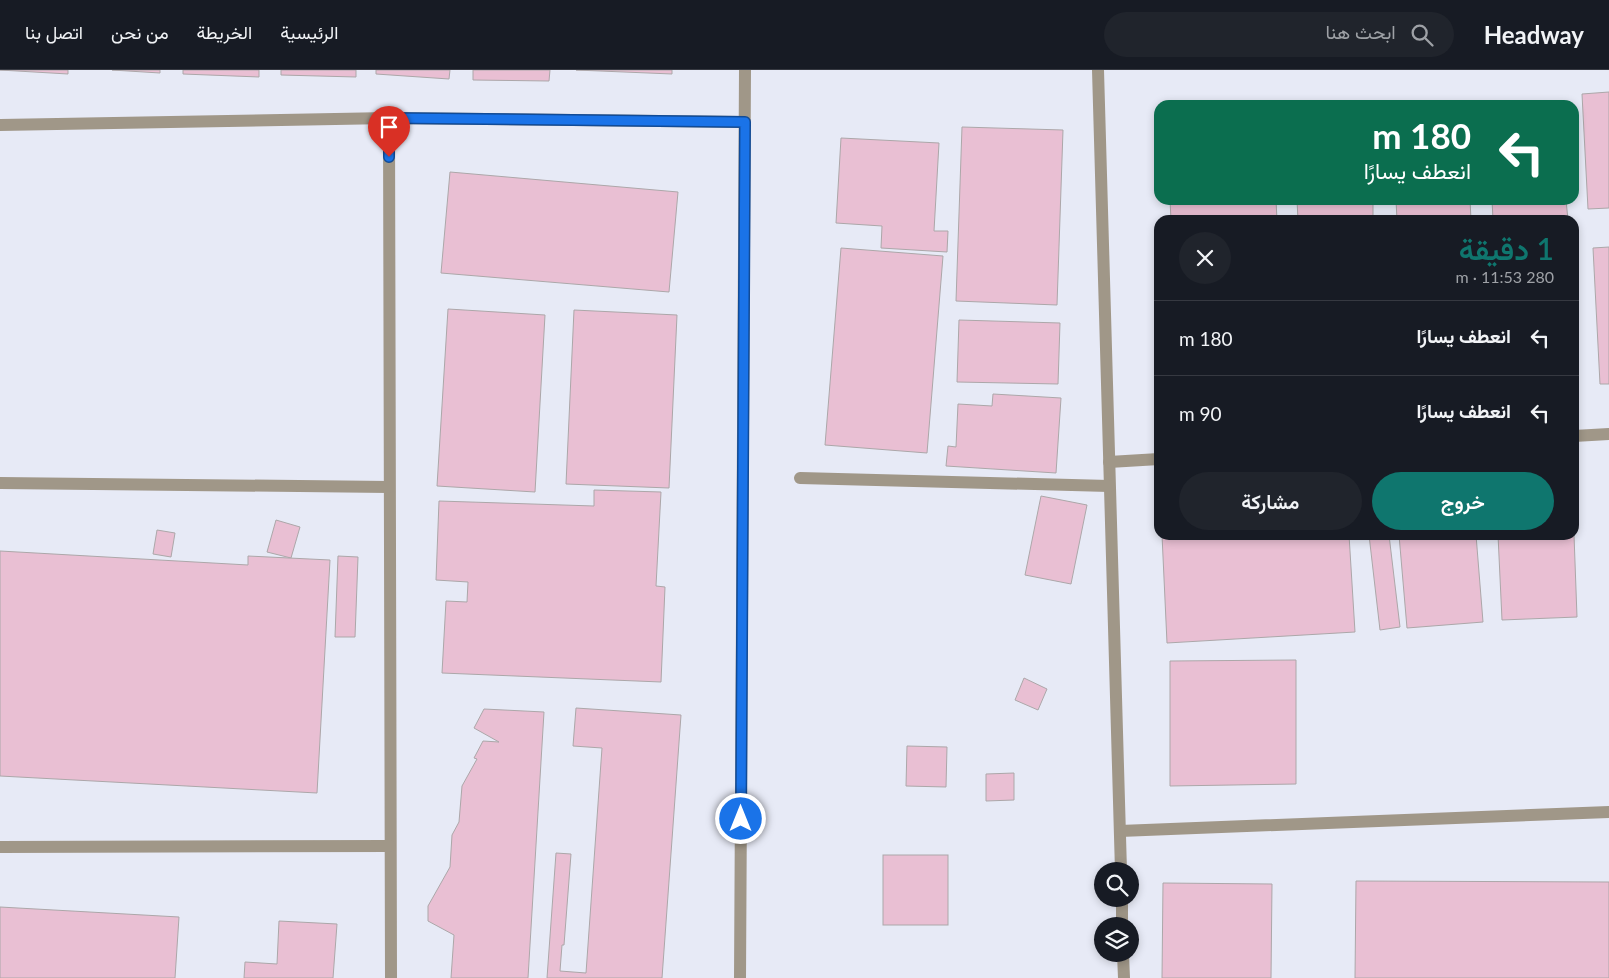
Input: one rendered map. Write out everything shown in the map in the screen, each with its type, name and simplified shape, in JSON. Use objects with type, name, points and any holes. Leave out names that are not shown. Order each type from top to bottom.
[{"type":"street","points":[[740,978],[745,70]]},
{"type":"street","points":[[1098,70],[1121,862]]},
{"type":"street","points":[[0,126],[389,118],[745,122]]},
{"type":"street","points":[[389,118],[391,978]]},
{"type":"street","points":[[1579,436],[1609,434]]},
{"type":"street","points":[[1109,462],[1154,459]]},
{"type":"street","points":[[800,478],[1109,486]]},
{"type":"street","points":[[0,483],[389,487]]},
{"type":"street","points":[[1120,831],[1609,812]]},
{"type":"street","points":[[0,847],[390,846]]},
{"type":"street","points":[[1123,962],[1124,978]]},
{"type":"shaded area","points":[[0,70],[1609,70],[1609,978],[0,978]]},
{"type":"building","points":[[0,70],[68,70],[68,74]]},
{"type":"building","points":[[112,70],[160,70],[160,73]]},
{"type":"building","points":[[183,70],[259,70],[259,77],[183,74]]},
{"type":"building","points":[[281,70],[356,70],[356,77],[281,75]]},
{"type":"building","points":[[376,70],[450,70],[449,79],[376,74]]},
{"type":"building","points":[[473,70],[550,70],[549,81],[473,80]]},
{"type":"building","points":[[576,70],[672,70],[672,74]]},
{"type":"building","points":[[1609,92],[1609,208],[1588,209],[1582,94]]},
{"type":"building","points":[[962,127],[1063,130],[1057,305],[956,301]]},
{"type":"building","points":[[841,138],[939,143],[934,231],[948,231],[947,252],[881,248],[882,226],[836,223]]},
{"type":"building","points":[[450,172],[678,192],[669,292],[441,273]]},
{"type":"building","points":[[1170,205],[1276,205],[1277,215],[1171,215]]},
{"type":"building","points":[[1297,205],[1373,205],[1373,215],[1298,215]]},
{"type":"building","points":[[1396,205],[1470,205],[1471,215],[1397,215]]},
{"type":"building","points":[[1492,205],[1566,205],[1568,215],[1493,215]]},
{"type":"building","points":[[1609,247],[1609,384],[1600,384],[1593,248]]},
{"type":"building","points":[[841,248],[943,256],[927,453],[825,445]]},
{"type":"building","points":[[448,309],[545,315],[535,492],[437,486]]},
{"type":"building","points":[[574,310],[677,315],[669,488],[566,484]]},
{"type":"building","points":[[959,320],[1060,323],[1058,384],[957,382]]},
{"type":"building","points":[[993,394],[1061,398],[1056,473],[946,466],[948,446],[956,447],[958,404],[992,406]]},
{"type":"building","points":[[594,490],[661,492],[656,586],[665,587],[661,682],[442,673],[446,601],[467,602],[468,582],[436,580],[439,501],[594,506]]},
{"type":"building","points":[[1041,496],[1087,505],[1071,584],[1025,575]]},
{"type":"building","points":[[276,520],[300,527],[291,558],[267,552]]},
{"type":"building","points":[[157,530],[175,533],[171,557],[153,554]]},
{"type":"building","points":[[1162,540],[1349,540],[1355,632],[1167,643]]},
{"type":"building","points":[[1370,540],[1390,540],[1400,627],[1380,630]]},
{"type":"building","points":[[1399,540],[1476,540],[1483,622],[1407,628]]},
{"type":"building","points":[[1498,540],[1574,540],[1577,617],[1502,620]]},
{"type":"building","points":[[0,551],[248,565],[248,556],[330,560],[317,793],[0,776]]},
{"type":"building","points":[[338,556],[358,557],[355,637],[335,637]]},
{"type":"building","points":[[1296,660],[1296,784],[1170,786],[1170,661]]},
{"type":"building","points":[[1024,678],[1047,689],[1038,710],[1015,700]]},
{"type":"building","points":[[576,708],[681,715],[662,978],[547,978],[556,853],[571,854],[564,945],[562,945],[560,971],[586,973],[602,748],[573,746]]},
{"type":"building","points":[[484,709],[544,712],[528,978],[451,978],[454,935],[428,921],[428,906],[450,867],[452,835],[459,822],[462,786],[477,759],[474,758],[483,741],[499,742],[474,728]]},
{"type":"building","points":[[907,746],[947,747],[946,787],[906,786]]},
{"type":"building","points":[[1014,773],[1014,800],[986,801],[986,774]]},
{"type":"building","points":[[883,855],[948,855],[948,925],[883,925]]},
{"type":"building","points":[[1356,881],[1609,882],[1609,978],[1355,978]]},
{"type":"building","points":[[1163,883],[1272,884],[1271,978],[1162,978]]},
{"type":"building","points":[[0,907],[179,917],[175,978],[0,978]]},
{"type":"building","points":[[279,921],[337,924],[333,978],[244,978],[245,962],[277,964]]},
{"type":"route","points":[[389,157],[389,118],[745,122],[741,819]]}]
